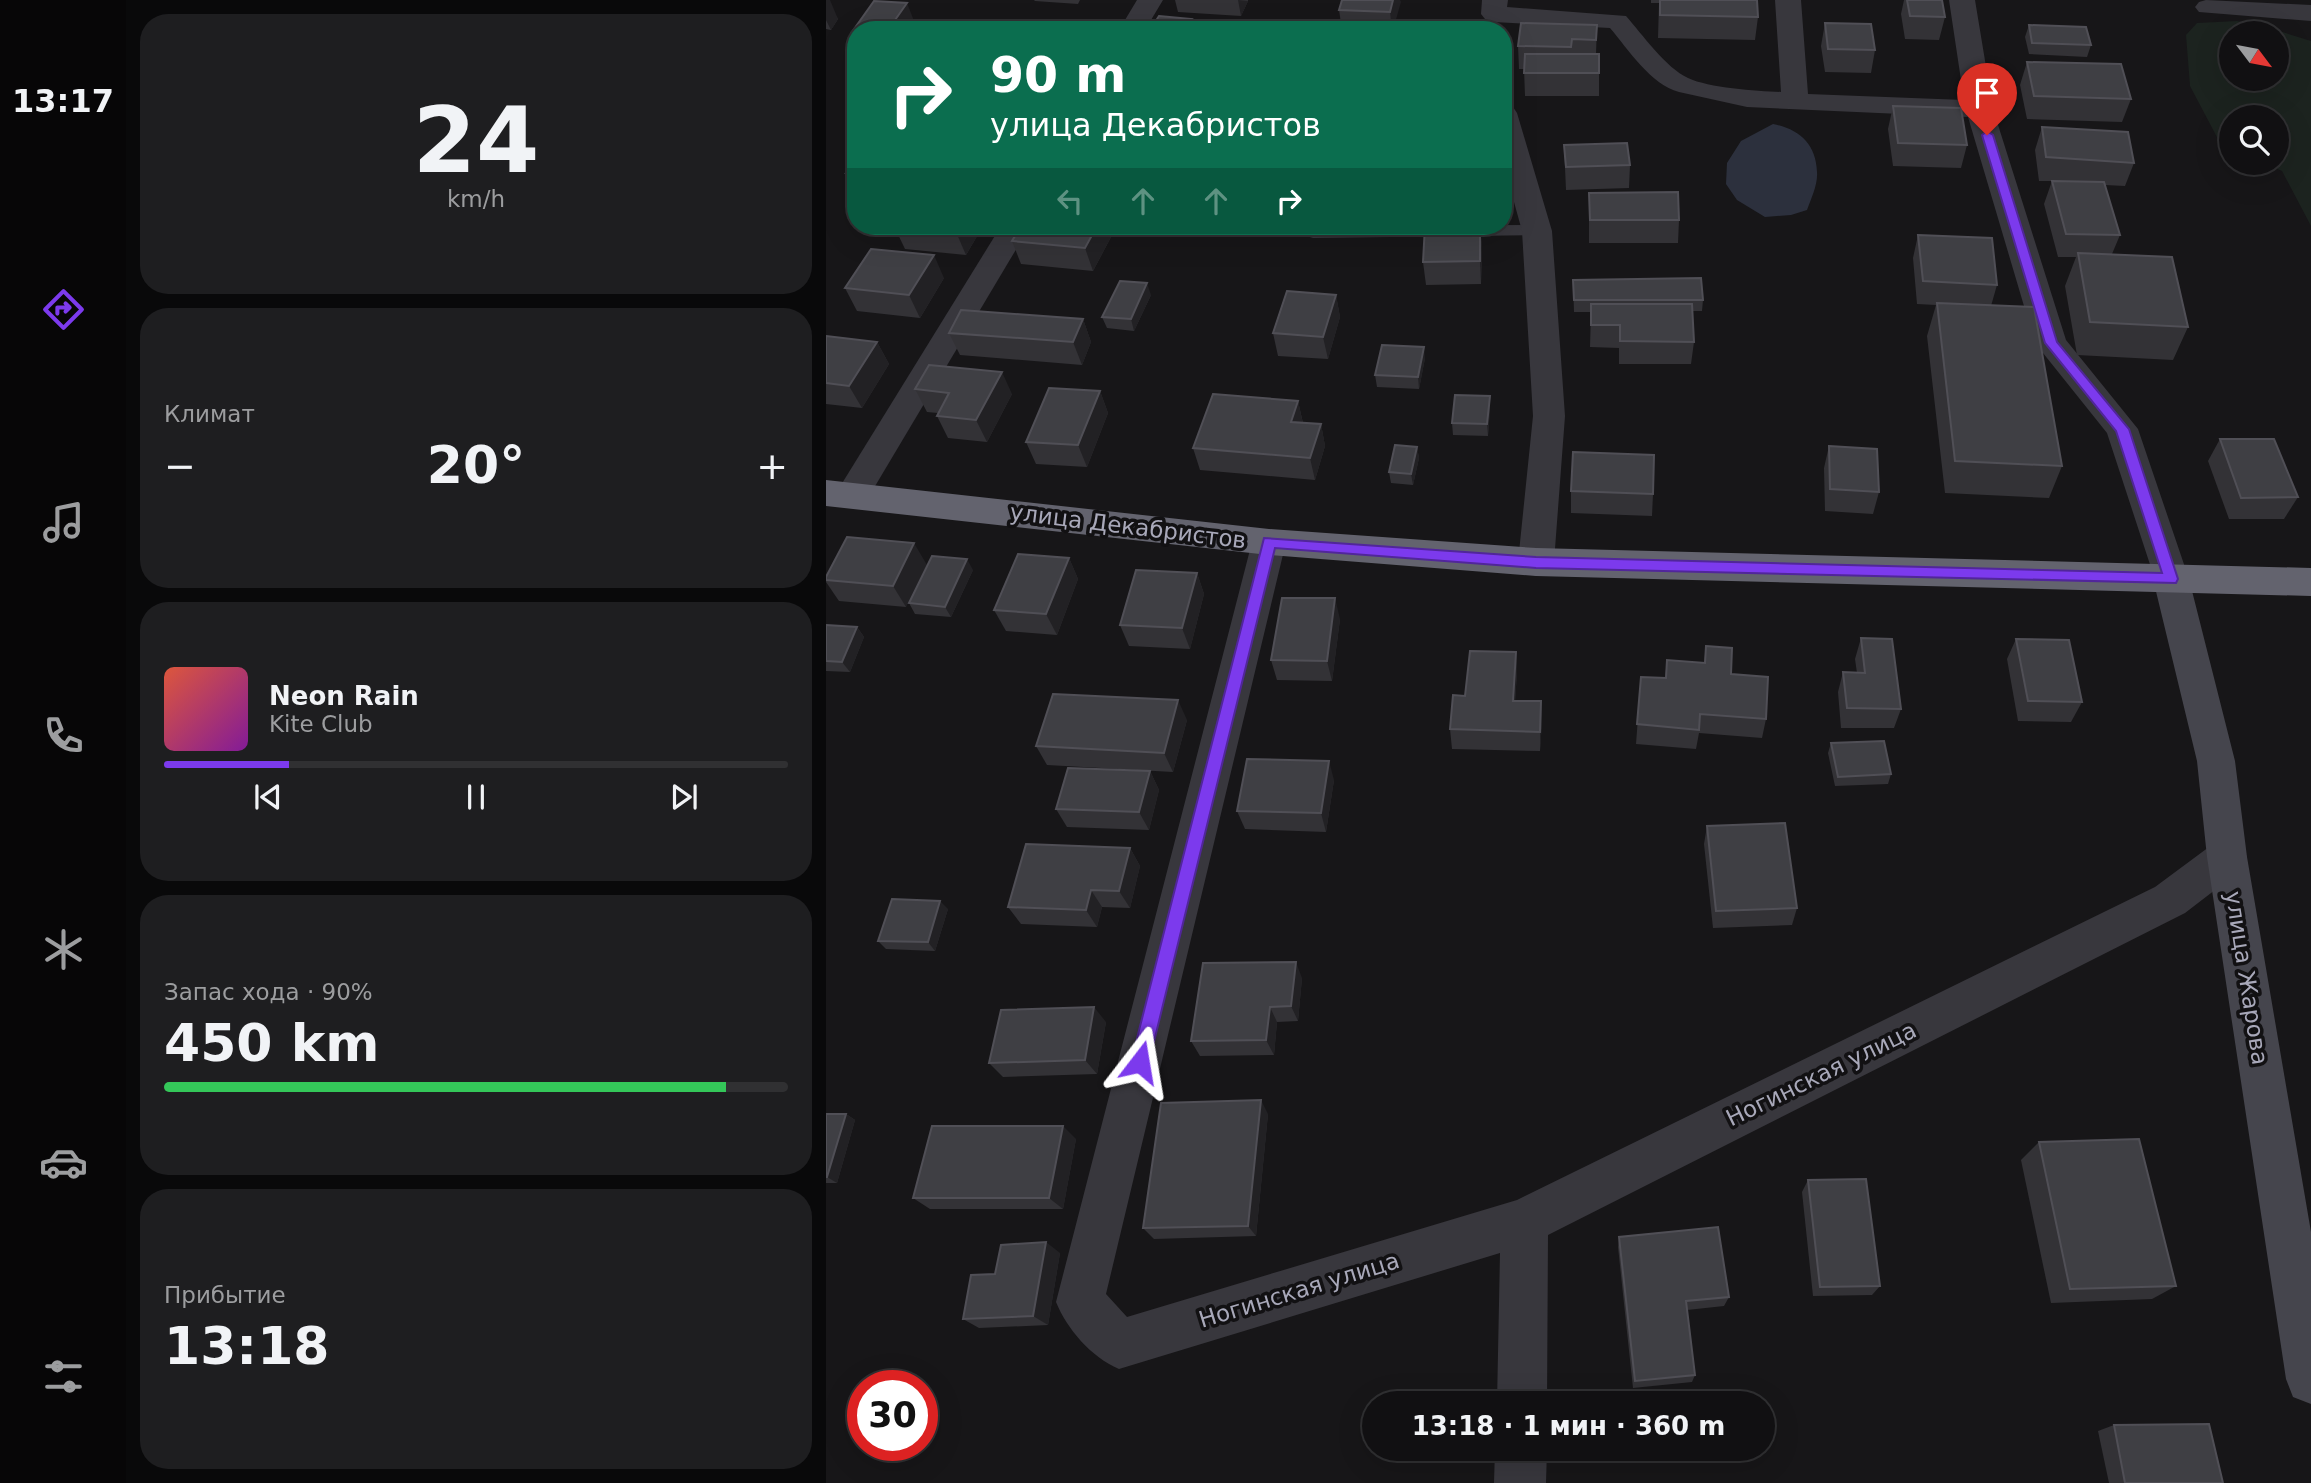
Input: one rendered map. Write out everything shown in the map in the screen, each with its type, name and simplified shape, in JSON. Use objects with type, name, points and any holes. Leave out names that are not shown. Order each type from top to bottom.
[{"type":"highway","name":"улица Декабристов","points":[[834,495],[1269,542],[1536,562],[2311,582]]},
{"type":"street","points":[[1137,21],[1150,0]]},
{"type":"street","points":[[1788,0],[1795,101]]},
{"type":"street","points":[[1962,0],[1979,109],[2051,343],[2122,429],[2171,579]]},
{"type":"street","points":[[2207,7],[2311,13]]},
{"type":"street","points":[[1494,15],[1624,14],[1651,61],[1679,84],[1747,99],[1979,109]]},
{"type":"street","points":[[1512,144],[1537,231],[1549,415],[1536,562]]},
{"type":"street","points":[[834,495],[1008,235]]},
{"type":"street","name":"Ногинская улица","points":[[1269,542],[1080,1302],[1119,1344],[1524,1222],[2171,900],[2227,857]]},
{"type":"street","name":"улица Жарова","points":[[2171,579],[2216,761],[2227,857],[2311,1379]]},
{"type":"street","points":[[1521,1391],[1524,1222]]},
{"type":"street","points":[[1520,1483],[1521,1461]]},
{"type":"lane","points":[[1512,231],[1537,231]]},
{"type":"shaded area","points":[[2219,22],[2219,91],[2289,91],[2289,34],[2311,41],[2311,226],[2284,175],[2289,175],[2289,105],[2219,105],[2219,141],[2190,86],[2186,35],[2197,23]]},
{"type":"water","points":[[1773,124],[1791,130],[1804,139],[1813,153],[1817,177],[1807,210],[1791,215],[1765,217],[1737,200],[1726,184],[1727,163],[1741,141]]},
{"type":"building","points":[[1342,0],[1393,0],[1390,12],[1339,10]]},
{"type":"building","points":[[1660,0],[1757,0],[1758,17],[1660,15]]},
{"type":"building","points":[[1907,0],[1942,0],[1945,17],[1910,16]]},
{"type":"building","points":[[874,1],[907,3],[894,21],[860,21]]},
{"type":"building","points":[[1159,16],[1192,19],[1191,21],[1156,21]]},
{"type":"building","points":[[1521,23],[1597,25],[1596,40],[1572,39],[1571,47],[1518,46]]},
{"type":"building","points":[[1825,23],[1871,24],[1875,50],[1828,49]]},
{"type":"building","points":[[2029,25],[2086,27],[2091,45],[2032,43]]},
{"type":"building","points":[[1525,54],[1599,54],[1599,73],[1524,73]]},
{"type":"building","points":[[2027,62],[2121,64],[2131,99],[2034,96]]},
{"type":"building","points":[[1893,106],[1961,108],[1967,145],[1898,143]]},
{"type":"building","points":[[2042,127],[2128,132],[2134,163],[2046,157]]},
{"type":"building","points":[[1627,143],[1630,165],[1566,167],[1564,145]]},
{"type":"building","points":[[2052,181],[2104,182],[2120,235],[2066,234]]},
{"type":"building","points":[[1678,192],[1679,220],[1590,220],[1589,193]]},
{"type":"building","points":[[1016,235],[1092,235],[1085,248],[1012,241]]},
{"type":"building","points":[[1424,235],[1480,235],[1480,261],[1423,262]]},
{"type":"building","points":[[1918,235],[1992,238],[1997,285],[1923,281]]},
{"type":"building","points":[[871,249],[934,255],[909,295],[845,288]]},
{"type":"building","points":[[2078,253],[2172,257],[2188,327],[2090,322]]},
{"type":"building","points":[[1701,278],[1703,300],[1574,300],[1573,280]]},
{"type":"building","points":[[1120,281],[1147,283],[1131,319],[1102,317]]},
{"type":"building","points":[[1287,291],[1336,295],[1323,337],[1273,333]]},
{"type":"building","points":[[1937,303],[2034,307],[2062,466],[1955,461]]},
{"type":"building","points":[[1591,304],[1692,304],[1694,342],[1620,341],[1620,325],[1591,325]]},
{"type":"building","points":[[961,310],[1083,319],[1073,342],[949,333]]},
{"type":"building","points":[[826,336],[877,342],[849,386],[826,383]]},
{"type":"building","points":[[1382,345],[1424,347],[1418,377],[1375,375]]},
{"type":"building","points":[[929,365],[1002,372],[976,420],[937,416],[949,393],[915,389]]},
{"type":"building","points":[[1049,388],[1100,391],[1078,445],[1026,442]]},
{"type":"building","points":[[1213,394],[1298,401],[1291,422],[1321,424],[1310,458],[1193,448]]},
{"type":"building","points":[[1455,395],[1490,396],[1487,424],[1452,423]]},
{"type":"building","points":[[2220,439],[2274,439],[2298,497],[2241,498]]},
{"type":"building","points":[[1395,445],[1417,447],[1411,474],[1389,472]]},
{"type":"building","points":[[1829,446],[1877,449],[1879,492],[1830,489]]},
{"type":"building","points":[[1573,452],[1654,455],[1653,494],[1571,491]]},
{"type":"building","points":[[847,537],[914,543],[893,586],[826,580]]},
{"type":"building","points":[[1018,554],[1069,558],[1046,614],[994,610]]},
{"type":"building","points":[[932,556],[967,559],[945,607],[909,603]]},
{"type":"building","points":[[1136,570],[1197,573],[1182,628],[1120,625]]},
{"type":"building","points":[[1282,598],[1335,598],[1327,661],[1271,660]]},
{"type":"building","points":[[826,625],[857,627],[842,662],[826,661]]},
{"type":"building","points":[[1861,638],[1892,639],[1901,709],[1847,708],[1843,672],[1865,673]]},
{"type":"building","points":[[2016,639],[2069,640],[2082,702],[2028,701]]},
{"type":"building","points":[[1706,646],[1732,648],[1731,674],[1768,677],[1766,719],[1700,714],[1699,730],[1637,724],[1641,677],[1666,678],[1667,660],[1705,663]]},
{"type":"building","points":[[1470,651],[1516,652],[1513,701],[1541,701],[1540,732],[1450,729],[1453,695],[1465,696]]},
{"type":"building","points":[[1053,694],[1178,700],[1164,753],[1036,746]]},
{"type":"building","points":[[1884,741],[1891,774],[1838,777],[1831,743]]},
{"type":"building","points":[[1247,759],[1329,761],[1321,813],[1237,811]]},
{"type":"building","points":[[1068,768],[1150,771],[1139,812],[1056,809]]},
{"type":"building","points":[[1785,823],[1797,908],[1716,911],[1707,826]]},
{"type":"building","points":[[1026,844],[1130,848],[1119,891],[1091,890],[1086,910],[1008,907]]},
{"type":"building","points":[[892,899],[940,901],[928,942],[878,941]]},
{"type":"building","points":[[1296,962],[1291,1006],[1270,1007],[1266,1040],[1191,1041],[1203,963]]},
{"type":"building","points":[[1094,1007],[1085,1060],[989,1063],[1001,1010]]},
{"type":"building","points":[[1261,1100],[1248,1226],[1143,1228],[1161,1103]]},
{"type":"building","points":[[826,1114],[846,1114],[827,1177],[826,1177]]},
{"type":"building","points":[[932,1126],[1063,1126],[1049,1198],[913,1198]]},
{"type":"building","points":[[2139,1139],[2176,1286],[2070,1289],[2039,1142]]},
{"type":"building","points":[[1866,1179],[1880,1286],[1820,1287],[1808,1180]]},
{"type":"building","points":[[1718,1227],[1729,1297],[1686,1301],[1695,1375],[1635,1381],[1619,1237]]},
{"type":"building","points":[[1046,1242],[1033,1316],[963,1319],[971,1275],[995,1274],[1001,1245]]},
{"type":"building","points":[[2209,1424],[2223,1483],[2125,1483],[2114,1425]]},
{"type":"route","points":[[1140,1062],[1269,542],[1536,562],[2171,579],[2122,429],[2051,343],[1987,135]]}]
